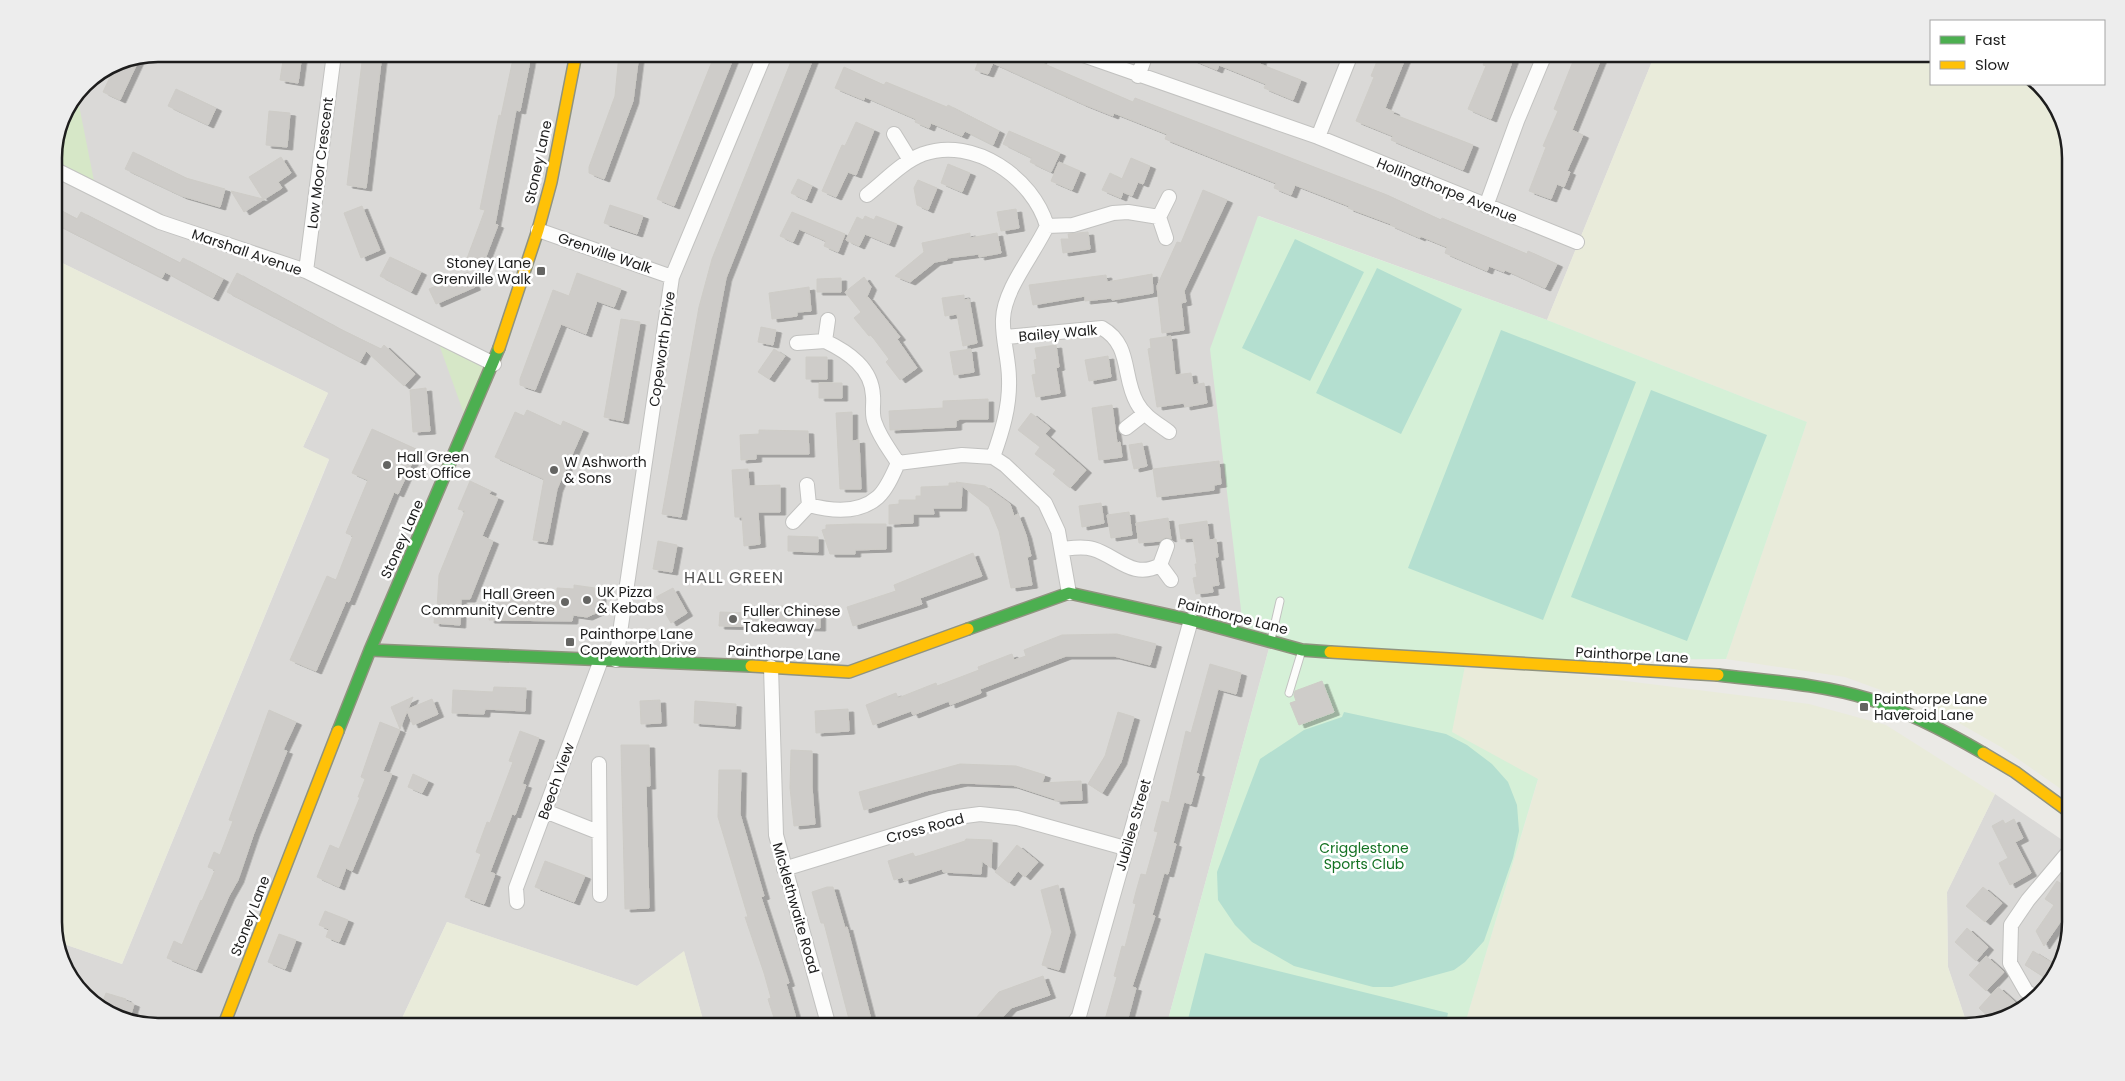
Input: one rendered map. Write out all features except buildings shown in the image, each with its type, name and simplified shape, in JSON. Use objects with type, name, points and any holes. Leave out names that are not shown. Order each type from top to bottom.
[{"type":"street","name":"Hollingthorpe Avenue","points":[[1102,62],[1318,137],[1577,242]]},
{"type":"street","points":[[1138,76],[1143,62]]},
{"type":"street","points":[[1318,137],[1348,62]]},
{"type":"street","points":[[1486,206],[1517,121],[1542,62]]},
{"type":"street","name":"Low Moor Crescent","points":[[306,271],[333,63]]},
{"type":"street","name":"Stoney Lane","points":[[227,1018],[370,650],[494,364],[538,230],[551,182],[574,63]]},
{"type":"street","name":"Copeworth Drive","points":[[616,660],[672,277],[761,63]]},
{"type":"street","points":[[894,134],[910,160]]},
{"type":"street","points":[[867,195],[910,160],[940,151],[974,154],[991,161],[1021,182],[1043,213],[1047,226],[1033,254],[1013,284],[1003,318],[1009,379],[1008,401],[993,457]]},
{"type":"street","name":"Marshall Avenue","points":[[63,174],[160,222],[306,271],[494,364]]},
{"type":"street","points":[[1166,238],[1159,217],[1169,197]]},
{"type":"street","points":[[1047,226],[1072,225],[1113,213],[1128,212],[1159,217]]},
{"type":"street","name":"Grenville Walk","points":[[538,230],[672,277]]},
{"type":"street","points":[[825,341],[828,320]]},
{"type":"street","name":"Bailey Walk","points":[[1006,337],[1102,328],[1113,334],[1120,344],[1130,387],[1144,414],[1168,432]]},
{"type":"street","points":[[797,343],[825,341],[854,357],[870,380],[873,395],[874,421],[881,437],[898,463]]},
{"type":"street","points":[[1126,428],[1144,414]]},
{"type":"street","points":[[898,463],[962,455],[993,457],[1005,465],[1044,503],[1058,531],[1069,593]]},
{"type":"street","points":[[810,505],[837,510],[867,505],[879,496],[898,463]]},
{"type":"street","points":[[806,485],[810,505]]},
{"type":"street","points":[[793,522],[810,505]]},
{"type":"street","points":[[1160,565],[1167,546]]},
{"type":"street","points":[[1062,549],[1091,548],[1127,568],[1145,570],[1160,565]]},
{"type":"street","points":[[1160,565],[1171,580]]},
{"type":"street","name":"Painthorpe Lane","points":[[370,650],[849,672],[1069,593],[1191,620],[1302,650],[1714,675],[1800,684],[1869,699],[1949,733],[2015,772],[2062,806]]},
{"type":"street","name":"Jubilee Street","points":[[1078,1018],[1191,620]]},
{"type":"street","name":"Beech View","points":[[516,902],[516,888],[601,660]]},
{"type":"street","name":"Micklethwaite Road","points":[[771,667],[776,836],[826,1018]]},
{"type":"street","points":[[599,764],[598,832],[600,895]]},
{"type":"street","points":[[545,811],[598,832]]},
{"type":"street","name":"Cross Road","points":[[784,869],[950,818],[980,814],[1017,818],[1125,848]]},
{"type":"street","points":[[2030,994],[2026,991],[2010,963],[2011,925],[2028,900],[2062,860]]},
{"type":"lane","points":[[1271,641],[1280,601]]},
{"type":"lane","points":[[1289,693],[1302,650]]},
{"type":"shaded area","points":[[1652,62],[1547,320],[1259,216],[1271,641],[1168,1018],[702,1018],[684,952],[637,986],[447,922],[402,1018],[146,1018],[116,1009],[95,995],[86,986],[72,965],[65,944],[122,964],[329,460],[303,447],[328,393],[63,263],[63,146],[66,133],[75,110],[86,95],[110,75],[139,64],[152,63]]},
{"type":"shaded area","points":[[1995,794],[2062,840],[2061,942],[2053,965],[2039,986],[2015,1006],[1992,1015],[1979,1018],[1965,1018],[1948,967],[1947,892]]},
{"type":"green space","points":[[1652,62],[1930,62],[1930,85],[2030,86],[2039,95],[2053,116],[2061,139],[2062,152],[2062,790],[2001,747],[1936,710],[1845,677],[1726,659],[1807,422],[1547,320]]},
{"type":"green space","points":[[79,105],[96,191],[63,174],[63,146],[66,133],[75,110]]},
{"type":"green space","points":[[1258,216],[1547,320],[1807,422],[1726,659],[1466,661],[1452,732],[1538,779],[1467,1018],[1168,1018],[1271,641],[1244,635],[1210,349]]},
{"type":"green space","points":[[1295,239],[1364,272],[1310,381],[1242,348]]},
{"type":"green space","points":[[63,263],[328,393],[303,447],[329,459],[122,964],[65,944],[64,942]]},
{"type":"green space","points":[[1377,268],[1462,309],[1401,434],[1316,393]]},
{"type":"green space","points":[[1501,330],[1636,382],[1543,620],[1408,568]]},
{"type":"green space","points":[[436,336],[494,364],[468,425]]},
{"type":"green space","points":[[1651,390],[1767,435],[1687,641],[1571,597]]},
{"type":"green space","points":[[1466,661],[1809,704],[1886,725],[1995,794],[1947,892],[1948,967],[1965,1018],[1467,1018],[1538,780],[1451,732]]},
{"type":"green space","name":"Crigglestone Sports Club","points":[[1344,712],[1446,734],[1467,745],[1492,764],[1508,782],[1517,805],[1519,831],[1513,858],[1484,941],[1465,962],[1454,970],[1392,987],[1373,987],[1294,966],[1252,942],[1235,925],[1218,900],[1217,872],[1260,759],[1304,730],[1342,717]]},
{"type":"green space","points":[[447,922],[637,986],[684,951],[703,1018],[402,1018]]},
{"type":"green space","points":[[1205,953],[1448,1013],[1447,1018],[1188,1018]]},
{"type":"traffic: fast","points":[[338,731],[370,650],[499,348]]},
{"type":"traffic: fast","points":[[968,629],[1069,593],[1191,620],[1302,650],[1330,652]]},
{"type":"traffic: fast","points":[[370,650],[751,666]]},
{"type":"traffic: fast","points":[[1718,675],[1813,686],[1869,699],[1927,723],[1983,753]]},
{"type":"traffic: slow","points":[[499,348],[538,230],[551,182],[574,63]]},
{"type":"traffic: slow","points":[[751,666],[849,672],[968,629]]},
{"type":"traffic: slow","points":[[1330,652],[1718,675]]},
{"type":"traffic: slow","points":[[226,1018],[338,731]]},
{"type":"traffic: slow","points":[[1983,753],[2015,772],[2062,806]]},
{"type":"place","name":"Stoney Lane Grenville Walk","points":[[541,271]]},
{"type":"place","name":"Hall Green Post Office","points":[[387,465]]},
{"type":"place","name":"W Ashworth & Sons","points":[[554,470]]},
{"type":"place","name":"UK Pizza & Kebabs","points":[[587,600]]},
{"type":"place","name":"Hall Green Community Centre","points":[[565,602]]},
{"type":"place","name":"Fuller Chinese Takeaway","points":[[733,619]]},
{"type":"place","name":"Painthorpe Lane Copeworth Drive","points":[[570,642]]},
{"type":"place","name":"Painthorpe Lane Haveroid Lane","points":[[1864,707]]},
{"type":"district","name":"HALL GREEN","points":[[734,577]]}]
